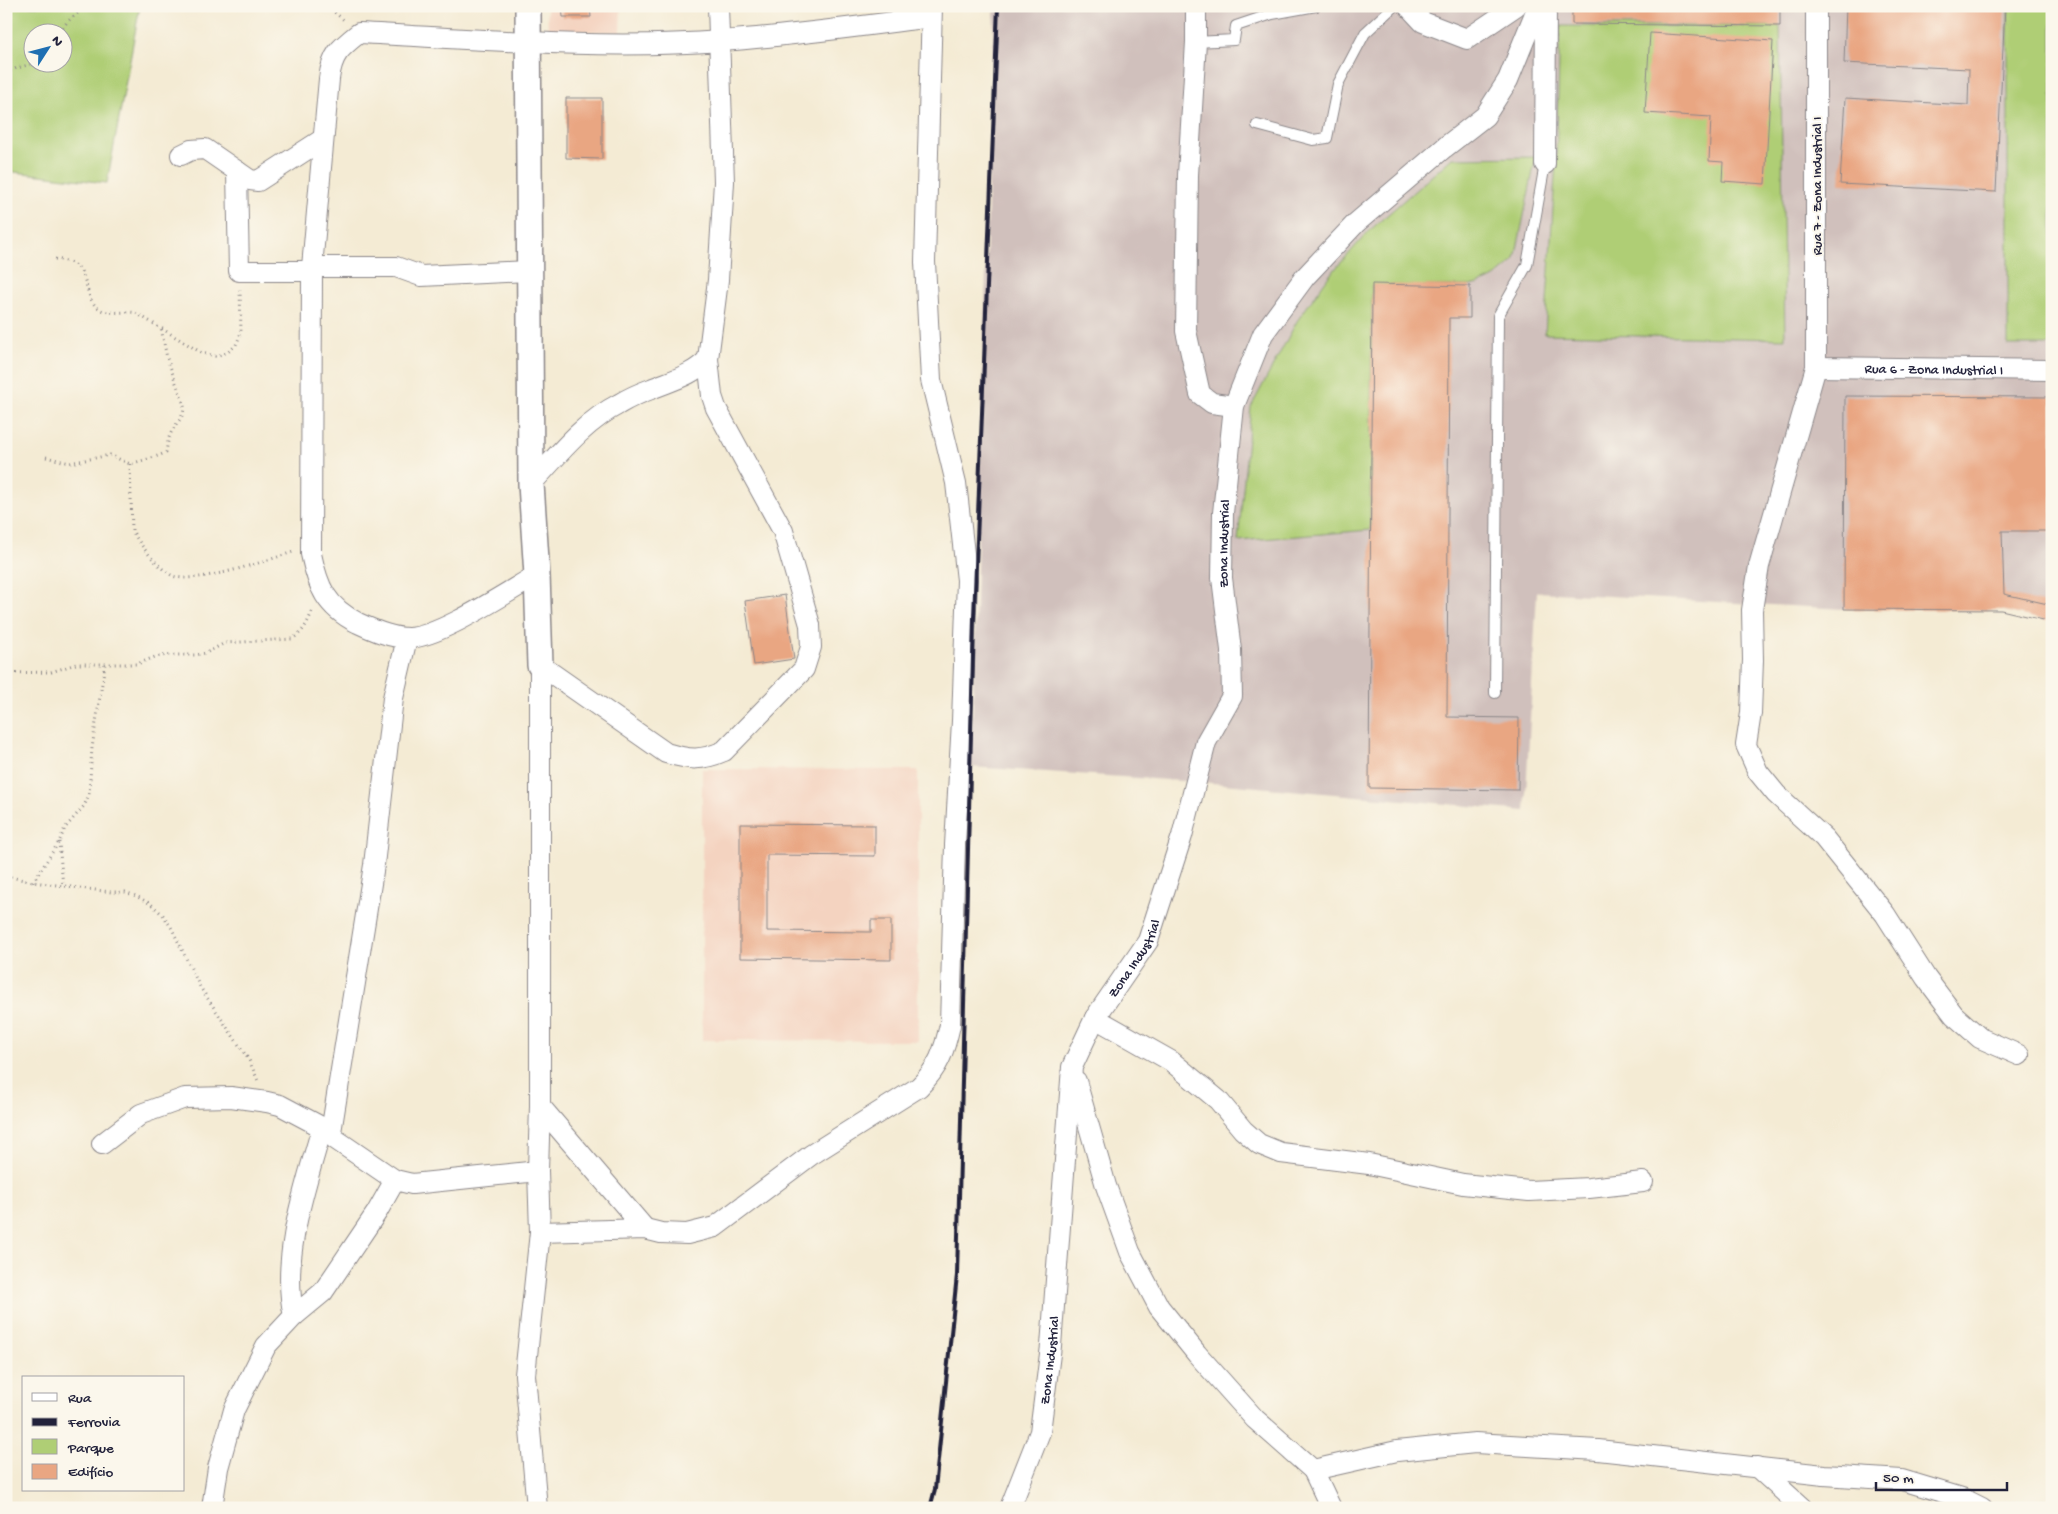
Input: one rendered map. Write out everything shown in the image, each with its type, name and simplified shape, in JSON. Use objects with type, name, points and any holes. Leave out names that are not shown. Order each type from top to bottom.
[{"type":"street","points":[[528,6],[531,484],[540,665],[540,1106],[538,1171],[540,1232],[526,1375],[537,1508]]},
{"type":"street","points":[[540,665],[666,753],[689,759],[708,758],[724,751],[804,669],[811,647],[810,625],[783,531],[716,408],[712,396],[708,359],[718,280],[724,182],[718,6]]},
{"type":"street","points":[[1196,6],[1196,42],[1188,174],[1186,332],[1200,394],[1212,403],[1234,406]]},
{"type":"street","points":[[1408,6],[1423,22],[1467,39],[1516,6]]},
{"type":"street","name":"Zona Industrial","points":[[1010,1508],[1040,1432],[1051,1346],[1072,1067],[1095,1018],[1148,941],[1182,836],[1206,742],[1232,696],[1231,650],[1222,578],[1223,513],[1234,406],[1264,334],[1305,277],[1356,223],[1444,148],[1485,116],[1508,80],[1538,6]]},
{"type":"street","points":[[1544,164],[1546,6]]},
{"type":"street","name":"Rua 7 - Zona Industrial I","points":[[1816,6],[1816,367],[1759,566],[1752,610],[1751,713],[1746,745],[1758,772],[1776,794],[1824,838],[1885,914],[1926,978],[1954,1015],[1980,1038],[2019,1055]]},
{"type":"street","points":[[537,575],[442,629],[425,636],[407,638],[376,632],[345,616],[327,600],[316,579],[311,546],[312,269],[331,63],[340,48],[359,33],[528,42],[625,44],[720,41],[931,12],[925,262],[931,380],[956,483],[967,580],[962,720],[954,845],[950,1025],[944,1052],[932,1074],[920,1088],[812,1156],[715,1227],[687,1234],[661,1234],[645,1229],[540,1232]]},
{"type":"street","points":[[181,155],[192,150],[205,149],[250,180],[258,181],[323,139]]},
{"type":"street","points":[[237,171],[240,271],[396,266],[422,276],[529,271]]},
{"type":"street","points":[[531,484],[575,436],[617,404],[686,376],[699,369],[708,359]]},
{"type":"street","name":"Rua 6 - Zona Industrial I","points":[[1816,367],[2052,370]]},
{"type":"street","points":[[294,1316],[290,1300],[290,1275],[300,1205],[326,1130],[374,865],[393,698],[407,638]]},
{"type":"street","points":[[1095,1018],[1171,1061],[1218,1100],[1243,1130],[1259,1144],[1281,1153],[1369,1164],[1462,1184],[1529,1191],[1588,1188],[1643,1182]]},
{"type":"street","points":[[1072,1067],[1106,1186],[1130,1252],[1159,1306],[1197,1354],[1255,1418],[1313,1470],[1331,1508]]},
{"type":"street","points":[[102,1144],[141,1114],[185,1098],[231,1097],[280,1105],[326,1130],[335,1139],[396,1180],[412,1184],[538,1171]]},
{"type":"street","points":[[540,1106],[645,1229]]},
{"type":"street","points":[[212,1508],[218,1468],[234,1410],[266,1346],[294,1316],[323,1292],[377,1212],[396,1180]]},
{"type":"street","points":[[1313,1470],[1397,1451],[1475,1444],[1598,1450],[1824,1475],[1902,1480],[1962,1498],[1982,1508]]},
{"type":"street","points":[[1757,1467],[1802,1508]]},
{"type":"lane","points":[[1196,42],[1234,40],[1236,26],[1272,14],[1316,6]]},
{"type":"lane","points":[[1257,125],[1313,140],[1327,138],[1338,84],[1365,33],[1394,6]]},
{"type":"lane","points":[[1495,693],[1498,316],[1527,265],[1544,164]]},
{"type":"path","points":[[67,22],[86,6]]},
{"type":"path","points":[[6,74],[22,67]]},
{"type":"path","points":[[55,259],[73,264],[81,270],[92,302],[98,308],[106,312],[129,311],[136,313],[202,353],[215,356],[227,353],[236,346],[241,333],[240,271]]},
{"type":"path","points":[[46,457],[70,463],[110,455],[130,464],[166,452],[170,434],[185,411],[167,358],[160,327]]},
{"type":"path","points":[[130,464],[132,530],[136,539],[166,572],[174,576],[184,578],[244,569],[311,546]]},
{"type":"path","points":[[6,673],[51,672],[76,664],[137,664],[155,657],[206,653],[225,644],[292,639],[306,627],[321,589]]},
{"type":"path","points":[[34,882],[59,842],[65,828],[84,806],[88,795],[92,748],[104,664]]},
{"type":"path","points":[[59,842],[63,886]]},
{"type":"path","points":[[6,876],[63,886],[124,892],[151,904],[163,915],[200,987],[249,1060],[267,1102]]},
{"type":"shaded area","points":[[547,6],[621,6],[620,32],[548,30]]},
{"type":"shaded area","points":[[994,6],[2052,6],[2052,622],[2001,610],[1844,609],[1537,592],[1525,811],[1212,783],[971,767]]},
{"type":"shaded area","points":[[702,769],[918,770],[918,1041],[702,1040]]},
{"type":"green space","points":[[6,6],[140,6],[107,183],[6,171]]},
{"type":"green space","points":[[2008,6],[2052,6],[2052,345],[2008,345]]},
{"type":"green space","points":[[1560,26],[1780,26],[1785,339],[1545,334],[1556,160]]},
{"type":"green space","points":[[1536,157],[1515,259],[1500,273],[1489,280],[1470,286],[1372,285],[1370,530],[1238,541],[1251,407],[1297,321],[1329,276],[1369,231],[1452,158]]},
{"type":"building","points":[[562,6],[590,6],[591,17],[563,17]]},
{"type":"building","points":[[1572,6],[1780,6],[1780,26],[1572,24]]},
{"type":"building","points":[[1846,6],[2005,6],[1996,192],[1840,184],[1845,98],[1968,105],[1969,69],[1844,63]]},
{"type":"building","points":[[1650,33],[1773,41],[1765,184],[1722,181],[1723,162],[1709,161],[1711,117],[1645,113]]},
{"type":"building","points":[[566,98],[602,98],[602,159],[566,158]]},
{"type":"building","points":[[1372,284],[1470,286],[1470,318],[1449,318],[1447,717],[1519,718],[1518,790],[1369,788]]},
{"type":"building","points":[[1845,396],[2052,397],[2052,531],[2002,531],[2004,594],[2052,605],[2052,622],[2001,610],[1844,609]]},
{"type":"building","points":[[785,595],[794,659],[754,665],[745,601]]},
{"type":"building","points":[[740,824],[875,825],[875,856],[767,855],[767,931],[871,932],[871,920],[891,920],[891,960],[740,958]]},
{"type":"railway","points":[[930,1508],[935,1489],[957,1275],[974,617],[998,6]]}]
